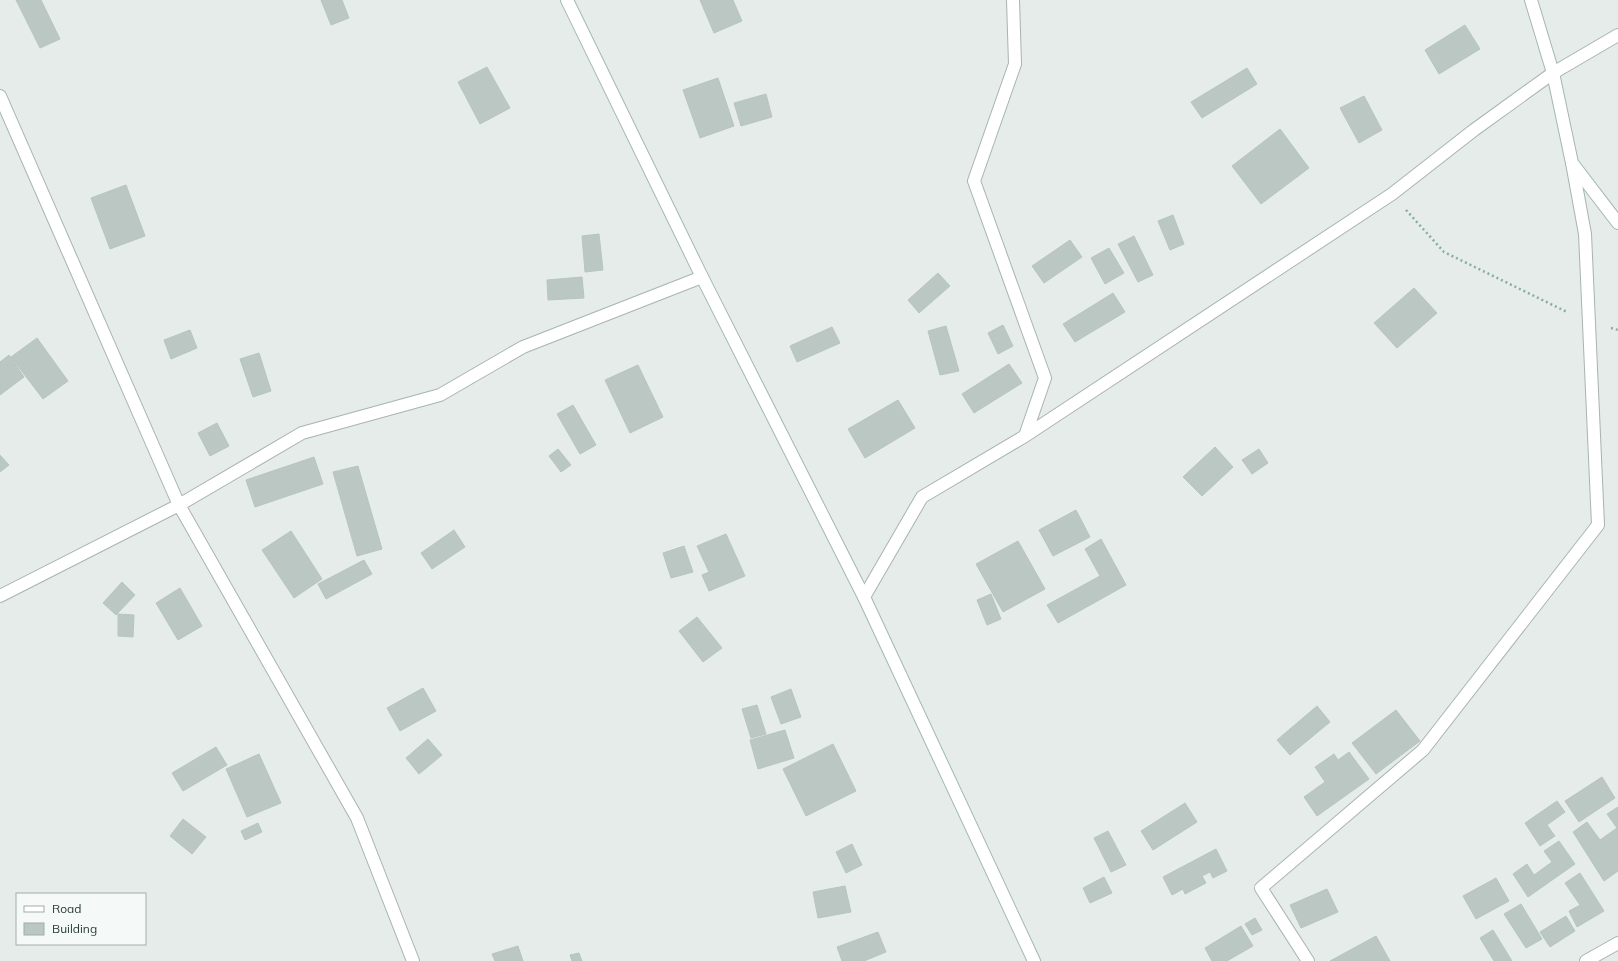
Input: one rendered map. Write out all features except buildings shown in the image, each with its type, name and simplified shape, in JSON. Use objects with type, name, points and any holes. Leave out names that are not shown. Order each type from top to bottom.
[{"type":"street","points":[[568,0],[702,277],[864,597],[1034,961]]},
{"type":"street","points":[[1013,0],[1015,64],[974,181],[1045,378],[1025,436]]},
{"type":"street","points":[[1308,961],[1261,888],[1423,750],[1598,525],[1585,234],[1553,73],[1531,0]]},
{"type":"street","points":[[864,597],[922,497],[1025,436],[1392,194],[1474,130],[1553,73],[1618,35]]},
{"type":"street","points":[[0,96],[179,505],[357,818],[413,961]]},
{"type":"street","points":[[1572,163],[1618,223]]},
{"type":"street","points":[[0,596],[179,505],[302,433],[440,395],[524,347],[702,277]]},
{"type":"street","points":[[1586,961],[1618,943]]},
{"type":"path","points":[[1392,194],[1444,252],[1589,323],[1618,330]]}]
